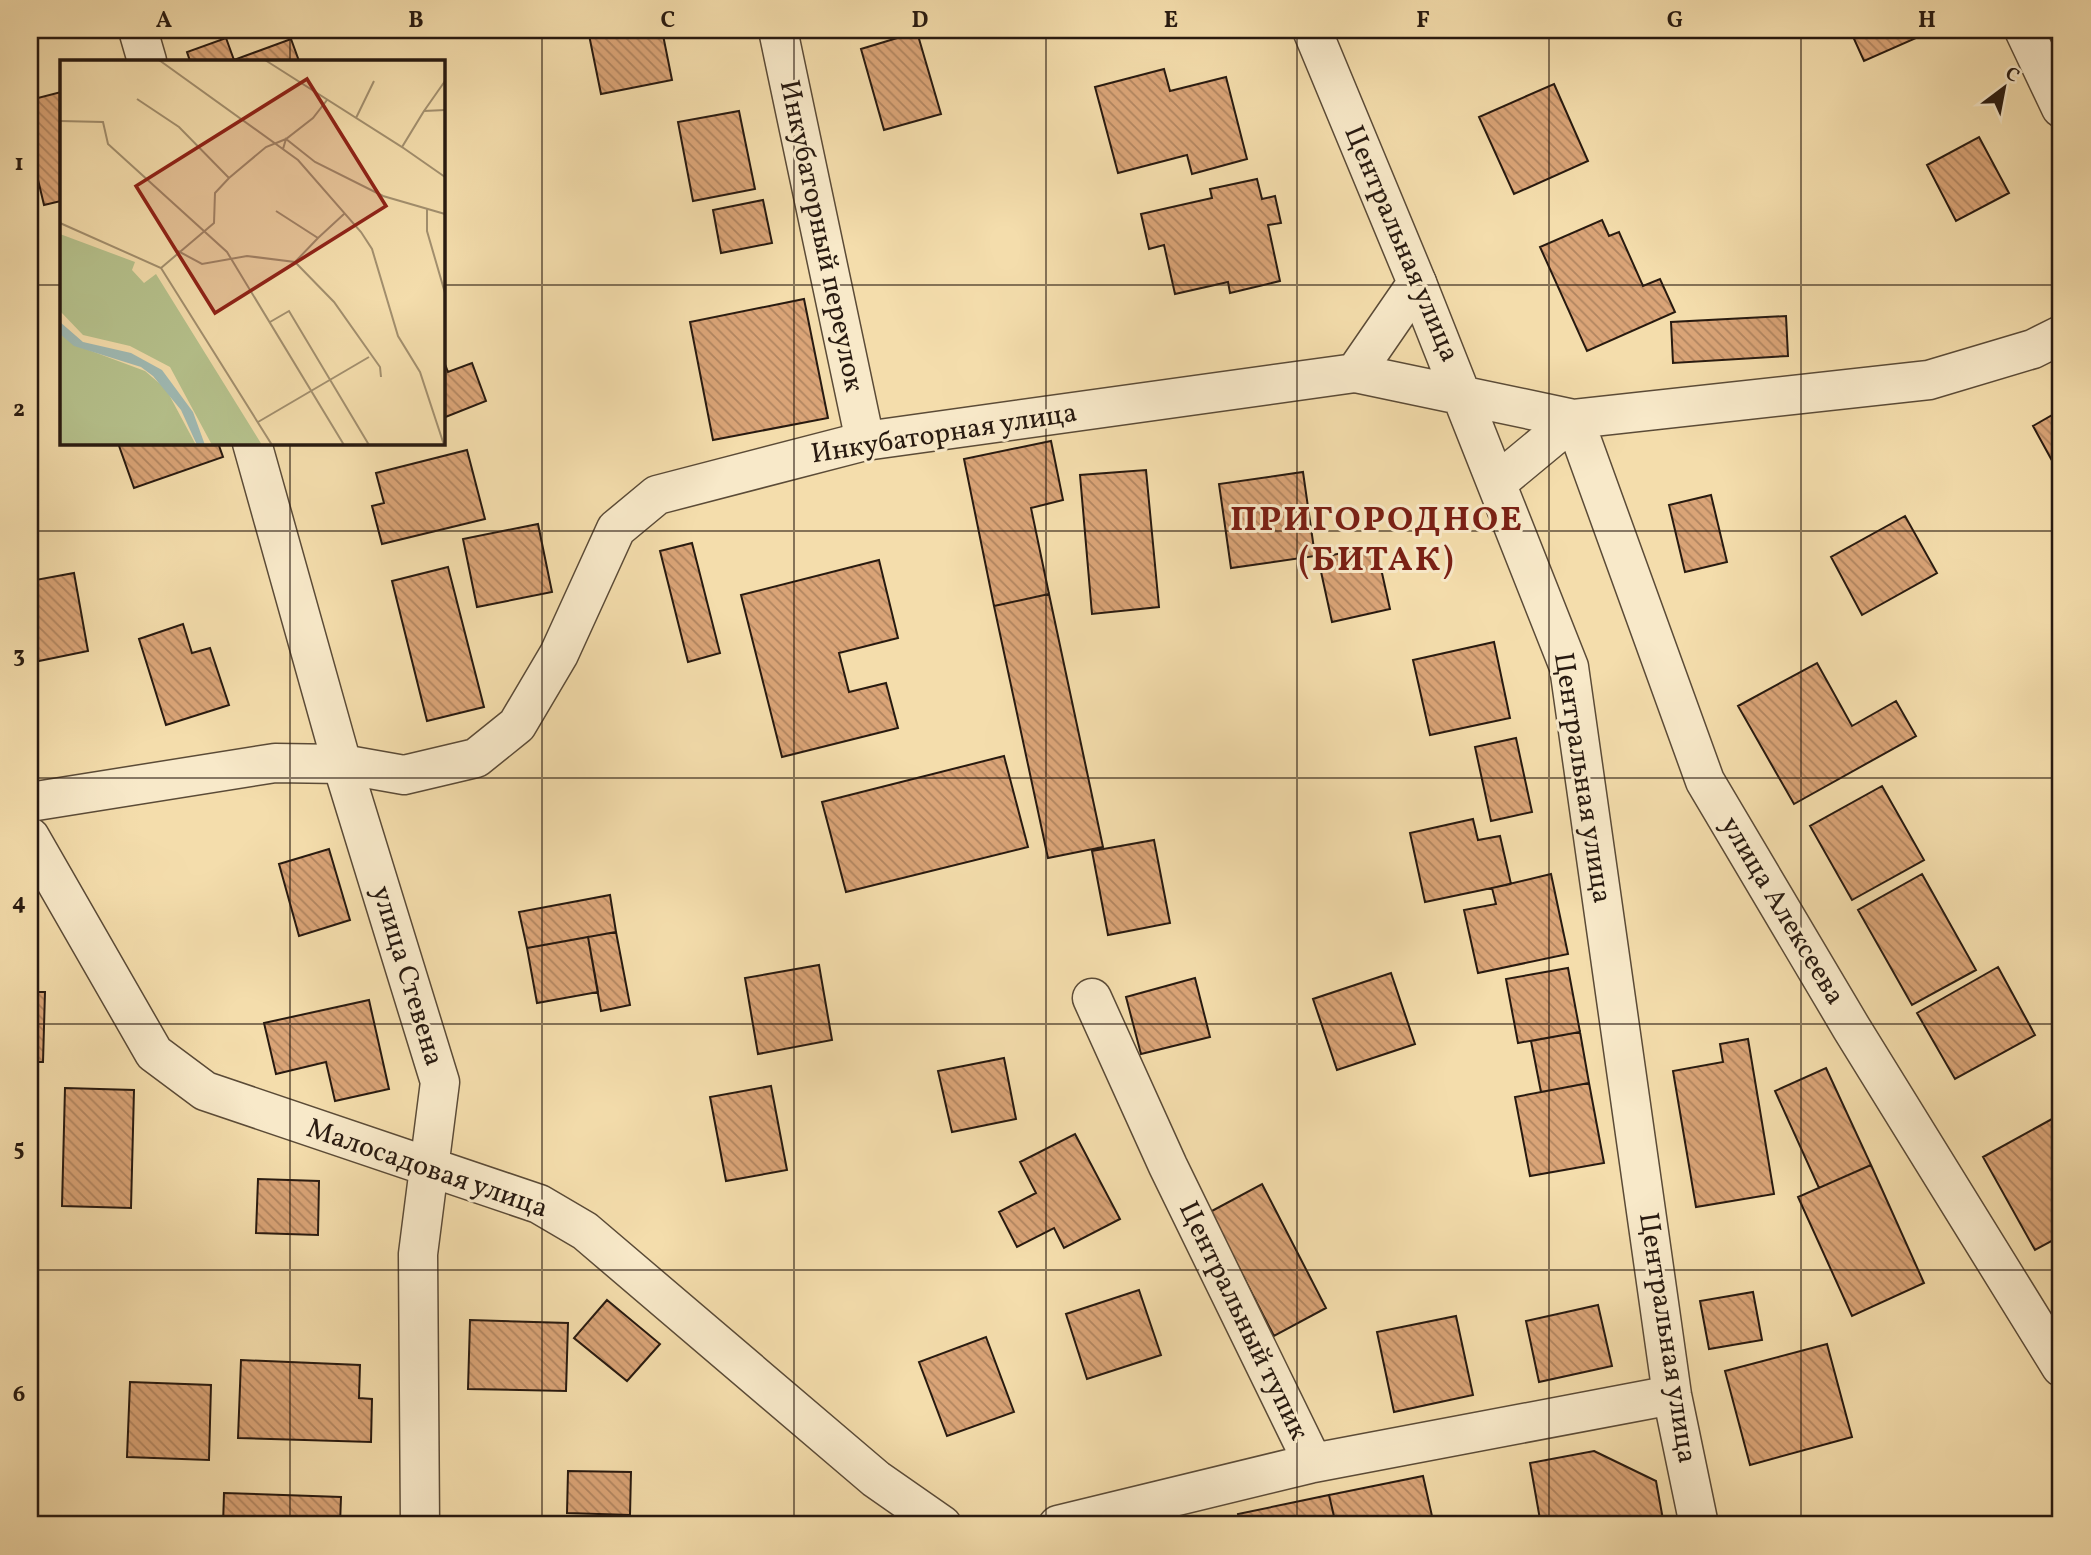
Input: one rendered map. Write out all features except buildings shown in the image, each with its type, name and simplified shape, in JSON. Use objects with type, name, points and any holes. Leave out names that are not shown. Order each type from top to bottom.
[{"type":"street","points":[[138,30],[146,60]]},
{"type":"street","name":"Инкубаторный переулок","points":[[778,30],[865,441]]},
{"type":"street","name":"Центральная улица","points":[[1312,30],[1464,395],[1569,667],[1672,1395],[1699,1525]]},
{"type":"street","points":[[2024,30],[2061,108]]},
{"type":"street","points":[[1355,373],[1417,283]]},
{"type":"street","points":[[1498,482],[1574,419],[1929,380],[2033,349],[2061,335]]},
{"type":"street","name":"Инкубаторная улица","points":[[30,802],[275,762],[342,764],[404,775],[476,758],[517,725],[559,654],[616,529],[657,495],[865,441],[1355,373],[1574,419]]},
{"type":"street","name":"улица Алексеева","points":[[1574,419],[1705,781],[1852,1029],[2061,1367]]},
{"type":"street","name":"улица Стевена","points":[[253,444],[342,764],[440,1082],[418,1254],[420,1525]]},
{"type":"street","name":"Малосадовая улица","points":[[30,837],[154,1053],[205,1091],[539,1204],[586,1231],[876,1479],[942,1525]]},
{"type":"street","name":"Центральный тупик","points":[[1092,998],[1168,1166],[1313,1463],[1672,1395]]},
{"type":"street","points":[[1058,1525],[1313,1463]]},
{"type":"district","name":"ПРИГОРОДНОЕ (БИТАК)","points":[[1377,541]]}]
